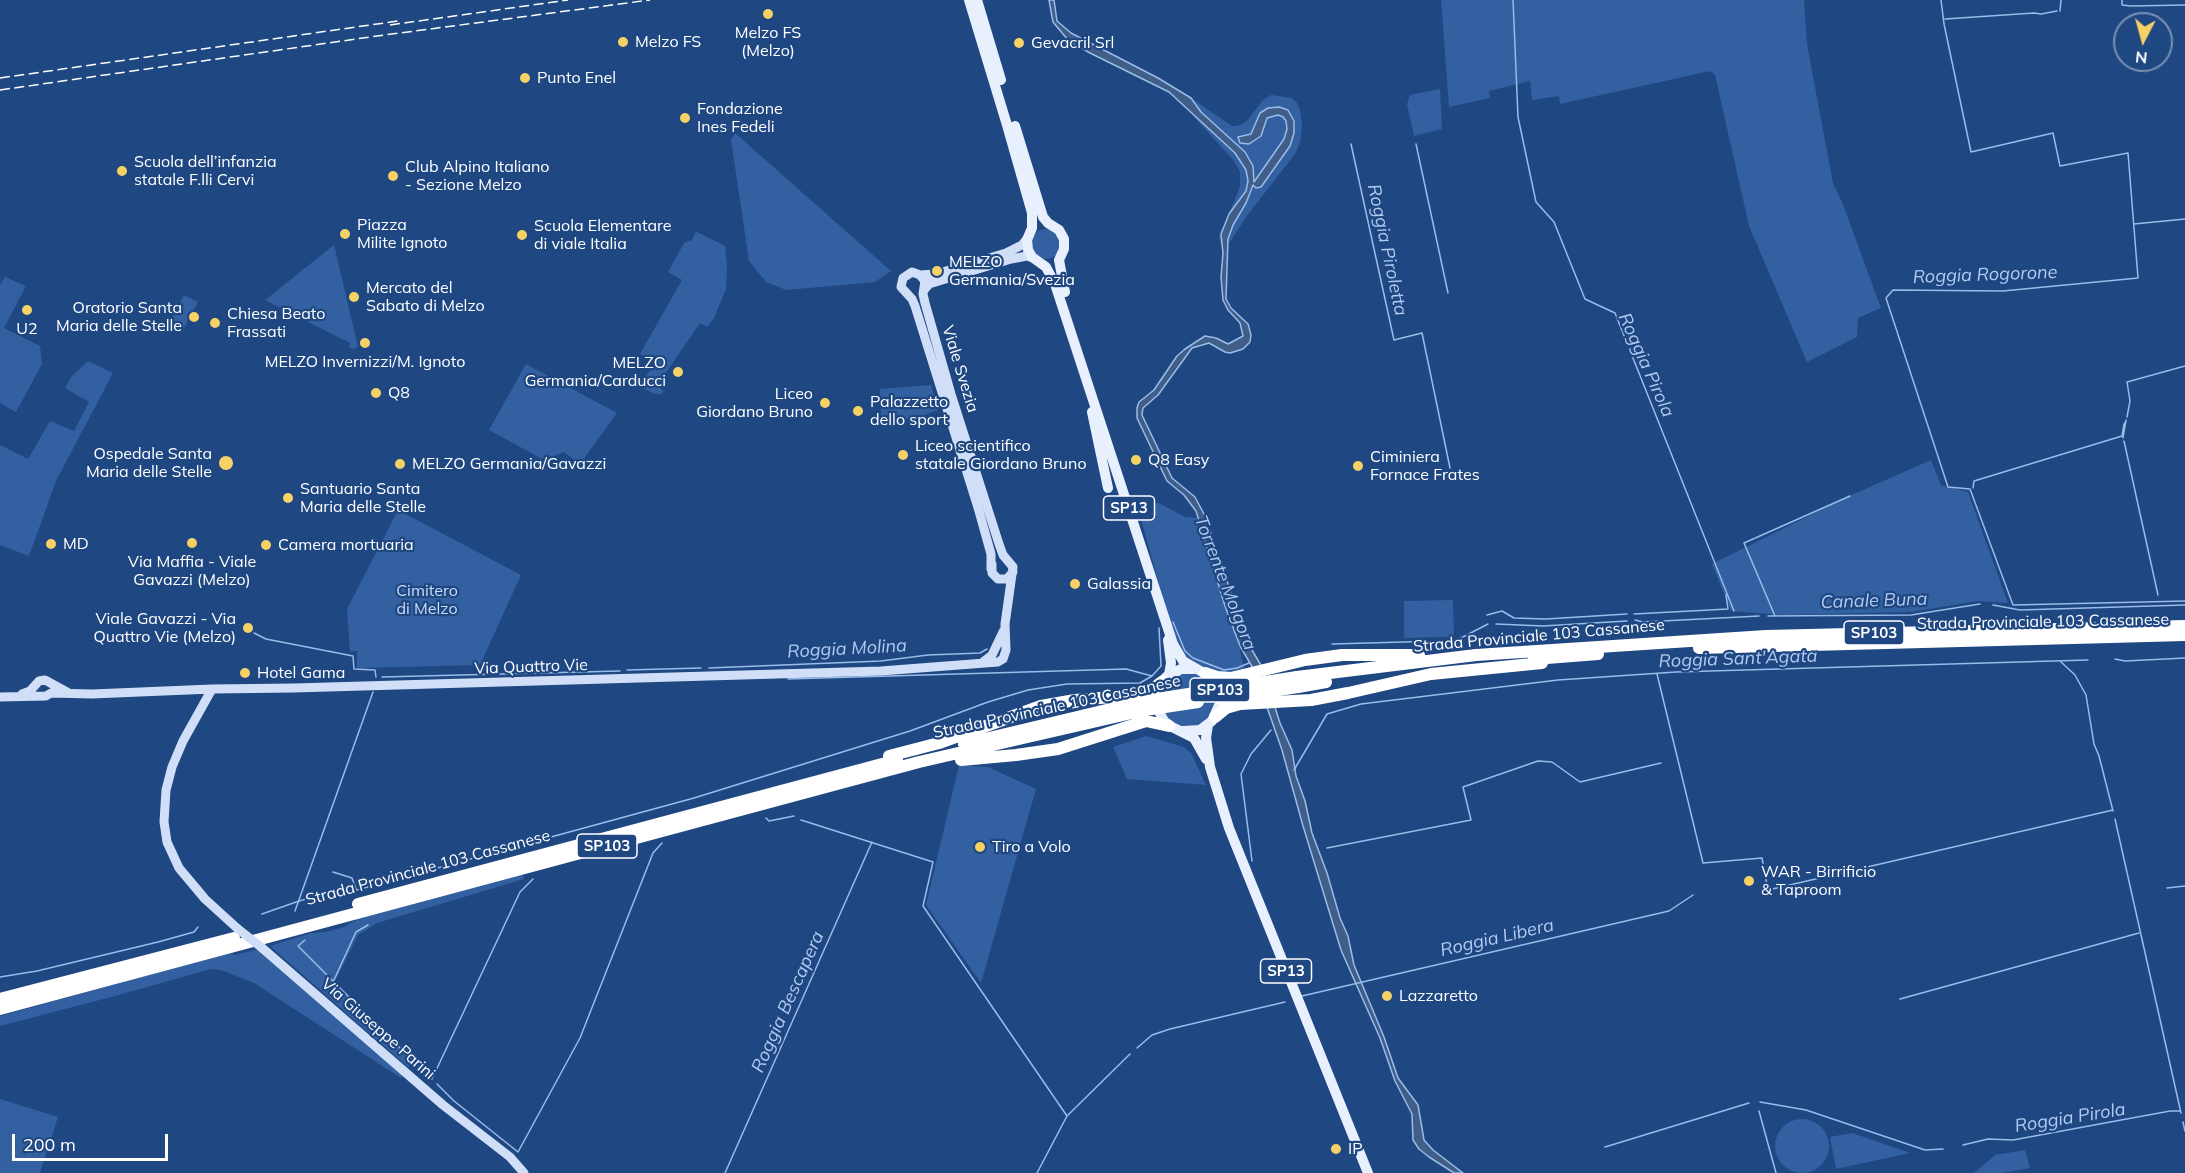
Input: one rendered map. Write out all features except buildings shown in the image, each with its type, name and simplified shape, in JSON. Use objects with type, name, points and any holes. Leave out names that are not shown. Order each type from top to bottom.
[{"type":"highway","name":"Strada Provinciale 103 Cassanese","points":[[0,1009],[71,987],[700,811],[918,754],[1145,706],[1297,682],[1569,652],[1766,636],[2185,626]]},
{"type":"highway","name":"Strada Provinciale 103 Cassanese","points":[[1569,652],[2185,635]]},
{"type":"highway","name":"SP103","points":[[1200,671],[1217,678],[1231,678],[1305,660],[1353,654],[1419,655],[1512,648],[1569,652]]},
{"type":"highway","name":"SP103","points":[[1212,721],[1231,706],[1330,697],[1431,674],[1557,662],[1569,652]]},
{"type":"highway","name":"SP103","points":[[700,811],[742,795],[939,743],[1041,706],[1075,700],[1137,695],[1151,690],[1166,678]]},
{"type":"highway","name":"Strada Provinciale 103 Cassanese","points":[[0,999],[71,987],[919,762],[1145,706]]},
{"type":"highway","name":"SP103","points":[[807,793],[933,763],[1058,749],[1146,721],[1169,726]]},
{"type":"highway","name":"SP103","points":[[0,992],[71,987]]},
{"type":"highway","name":"SP103","points":[[0,1014],[57,999],[71,987]]},
{"type":"main road","name":"SP13","points":[[969,0],[1032,213],[1027,250],[1035,260],[1046,267],[1053,278],[1091,388],[1166,628],[1179,656],[1215,683],[1220,696],[1220,703],[1206,738],[1210,767]]},
{"type":"main road","name":"SP13","points":[[977,0],[1042,215],[1047,222],[1061,232],[1065,240],[1059,261],[1091,388]]},
{"type":"main road","points":[[1029,236],[1041,225],[1054,226]]},
{"type":"main road","points":[[1035,260],[1050,262],[1060,257]]},
{"type":"main road","points":[[1091,388],[1091,406],[1108,488]]},
{"type":"main road","name":"SP13","points":[[1166,628],[1171,663],[1157,694],[1157,708],[1169,726],[1183,731],[1197,743],[1210,767],[1239,853],[1368,1173]]},
{"type":"main road","points":[[1166,678],[1181,669],[1200,671]]},
{"type":"main road","points":[[1183,731],[1195,731],[1212,721]]},
{"type":"street","points":[[1029,236],[1022,245],[1005,253],[934,274],[910,273],[903,279],[902,288],[907,295],[916,296],[929,284],[1015,257],[1027,256],[1035,260]]},
{"type":"street","points":[[920,275],[925,282],[924,290]]},
{"type":"street","name":"Viale Svezia","points":[[924,290],[924,303],[951,394],[999,544],[1003,555],[1012,563],[1013,570]]},
{"type":"street","name":"Viale Svezia","points":[[907,295],[914,302],[968,471],[991,554],[993,573],[1004,590],[1008,606]]},
{"type":"street","points":[[1007,559],[995,560],[993,573],[1000,580],[1007,579],[1013,570]]},
{"type":"street","points":[[1008,606],[1013,570]]},
{"type":"street","name":"Via Quattro Vie","points":[[0,697],[48,691],[82,694],[881,671],[981,663],[992,655],[1005,624],[1008,606]]},
{"type":"street","name":"Via Quattro Vie","points":[[17,696],[30,691],[43,680],[49,680],[48,691]]},
{"type":"street","points":[[37,686],[37,691],[48,691]]},
{"type":"street","name":"Via Giuseppe Parini","points":[[212,689],[183,741],[172,767],[166,790],[164,815],[167,842],[175,861],[189,881],[212,906],[450,1111],[510,1157],[524,1173]]},
{"type":"green space","points":[[1441,0],[1804,0],[1807,44],[1833,183],[1881,308],[1858,318],[1857,337],[1807,362],[1749,226],[1715,75],[1710,71],[1560,104],[1559,96],[1532,100],[1530,81],[1489,91],[1490,98],[1449,107]]},
{"type":"green space","points":[[1440,89],[1442,129],[1414,136],[1407,104],[1410,95]]},
{"type":"green space","points":[[1183,95],[1232,126],[1246,122],[1263,100],[1271,95],[1291,98],[1300,109],[1302,127],[1300,143],[1295,154],[1246,217],[1228,245],[1220,243],[1219,237],[1240,187],[1240,172],[1234,161],[1194,117]]},
{"type":"green space","points":[[735,133],[891,271],[875,282],[786,290],[766,282],[749,261],[731,140]]},
{"type":"green space","points":[[1046,229],[1052,230],[1060,238],[1060,250],[1052,258],[1046,259],[1040,258],[1032,250],[1031,244],[1032,238],[1040,230]]},
{"type":"green space","points":[[697,232],[725,246],[726,289],[714,318],[707,327],[700,323],[657,386],[664,391],[661,394],[655,394],[640,387],[654,363],[640,354],[682,280],[668,272],[684,243],[692,240]]},
{"type":"green space","points":[[334,245],[358,347],[353,349],[349,347],[350,343],[265,300]]},
{"type":"green space","points":[[5,277],[26,286],[4,328],[40,346],[42,364],[16,412],[0,403],[0,285]]},
{"type":"green space","points":[[184,295],[198,302],[182,332],[168,325]]},
{"type":"green space","points":[[88,361],[113,373],[56,481],[29,556],[0,545],[0,445],[28,459],[50,421],[74,431],[89,402],[65,388],[71,377]]},
{"type":"green space","points":[[526,364],[617,413],[580,464],[564,452],[544,460],[489,430]]},
{"type":"green space","points":[[931,385],[938,410],[916,418],[881,420],[880,389]]},
{"type":"green space","points":[[1931,460],[1941,485],[1968,492],[2008,603],[1978,601],[1911,612],[1781,615],[1731,611],[1712,564],[1847,497]]},
{"type":"green space","points":[[1159,503],[1185,517],[1197,518],[1245,671],[1227,674],[1195,664],[1185,658],[1172,633],[1137,504]]},
{"type":"green space","name":"Cimitero di Melzo","points":[[398,510],[521,575],[480,665],[357,668],[357,651],[350,652],[347,609]]},
{"type":"green space","points":[[1453,600],[1454,637],[1404,638],[1404,601]]},
{"type":"green space","points":[[1188,671],[1205,676],[1217,698],[1209,720],[1200,726],[1180,726],[1165,716],[1161,694],[1168,680]]},
{"type":"green space","points":[[1146,736],[1184,747],[1191,753],[1206,785],[1127,779],[1113,747]]},
{"type":"green space","name":"Tiro a Volo","points":[[959,765],[988,767],[1036,789],[981,983],[926,905]]},
{"type":"green space","points":[[522,873],[524,879],[377,923],[358,935],[334,983],[413,1062],[408,1067],[270,946],[311,933],[344,927],[359,918]]},
{"type":"green space","points":[[258,949],[403,1075],[401,1078],[254,983],[221,970],[211,969],[0,1026],[0,1016],[229,953],[235,955]]},
{"type":"green space","points":[[0,1099],[58,1117],[40,1173],[0,1173]]},
{"type":"green space","points":[[1797,1119],[1807,1119],[1817,1123],[1825,1131],[1829,1146],[1825,1161],[1817,1169],[1807,1173],[1797,1173],[1787,1169],[1779,1161],[1775,1151],[1775,1141],[1779,1131],[1787,1123]]},
{"type":"green space","points":[[1852,1133],[1910,1153],[1836,1169],[1830,1137]]},
{"type":"green space","points":[[2025,1150],[2030,1168],[2002,1173],[1974,1173],[1995,1155]]},
{"type":"water","name":"Torrente Molgora","points":[[1049,0],[1054,0],[1057,21],[1071,33],[1158,78],[1191,98],[1201,112],[1245,152],[1253,166],[1254,182],[1284,139],[1287,129],[1286,121],[1278,115],[1267,118],[1261,136],[1249,144],[1240,143],[1238,137],[1251,134],[1260,113],[1268,108],[1279,107],[1288,110],[1294,121],[1294,133],[1290,146],[1261,187],[1256,188],[1253,185],[1228,239],[1226,299],[1231,308],[1248,324],[1250,342],[1243,349],[1230,353],[1209,343],[1192,348],[1158,395],[1143,408],[1142,415],[1172,478],[1195,497],[1205,516],[1242,625],[1262,667],[1280,723],[1292,750],[1296,776],[1305,801],[1312,833],[1348,936],[1354,965],[1384,1037],[1398,1078],[1418,1105],[1424,1140],[1433,1150],[1463,1173],[1454,1173],[1429,1157],[1413,1140],[1412,1114],[1395,1081],[1380,1038],[1341,950],[1282,750],[1254,670],[1240,646],[1225,606],[1196,511],[1184,495],[1167,481],[1137,418],[1139,402],[1154,390],[1177,356],[1185,349],[1205,336],[1228,344],[1243,336],[1240,323],[1228,310],[1223,300],[1221,234],[1229,214],[1246,191],[1248,181],[1246,170],[1235,153],[1169,92],[1068,40],[1053,22]]},
{"type":"waterway","name":"Roggia Pirola","points":[[1513,0],[1518,117],[1536,202],[1554,222],[1585,299],[1615,313],[1734,611]]},
{"type":"waterway","name":"Roggia Rogorone","points":[[1941,0],[1971,152],[2053,133],[2060,166],[2128,153],[2138,278],[2003,291],[1893,290],[1886,298],[1948,487],[1970,489],[2013,605],[2185,601]]},
{"type":"waterway","points":[[2060,11],[2061,0]]},
{"type":"waterway","points":[[2122,0],[2122,5],[2131,6],[2185,5]]},
{"type":"waterway","points":[[1945,19],[2041,14],[2057,11]]},
{"type":"waterway","name":"Roggia Piroletta","points":[[1351,144],[1394,340],[1422,333],[1450,468]]},
{"type":"waterway","points":[[1416,144],[1448,293]]},
{"type":"waterway","points":[[2134,224],[2185,219]]},
{"type":"waterway","points":[[2127,417],[2130,401],[2127,382],[2185,366]]},
{"type":"waterway","points":[[2123,438],[2126,420]]},
{"type":"waterway","points":[[1973,488],[1974,481],[2122,436],[2126,422]]},
{"type":"waterway","points":[[2124,441],[2158,595]]},
{"type":"waterway","points":[[1775,616],[1744,543],[1850,496]]},
{"type":"waterway","points":[[1634,614],[1728,609],[1726,595]]},
{"type":"waterway","name":"Canale Buna","points":[[1768,616],[1911,615],[1980,604]]},
{"type":"waterway","points":[[1993,605],[2020,610],[2185,605]]},
{"type":"waterway","points":[[1487,615],[1502,611],[1514,618],[1546,619],[1627,614]]},
{"type":"waterway","name":"Canale Buna","points":[[1635,620],[1643,622],[1759,616]]},
{"type":"waterway","name":"Canale Buna","points":[[1496,624],[1543,626],[1627,621]]},
{"type":"waterway","points":[[1173,622],[1185,651],[1193,658],[1224,670],[1249,663]]},
{"type":"waterway","name":"Canale Buna","points":[[1332,644],[1459,639],[1488,624]]},
{"type":"waterway","points":[[788,679],[1126,669],[1152,676],[1161,666],[1159,628]]},
{"type":"waterway","name":"Roggia Molina","points":[[254,633],[266,639],[353,656],[354,669],[375,670],[376,677]]},
{"type":"waterway","name":"Roggia Molina","points":[[709,668],[881,661],[928,655],[980,653],[987,649]]},
{"type":"waterway","points":[[2115,659],[2125,661],[2185,658]]},
{"type":"waterway","name":"Roggia Sant'Agata","points":[[1294,770],[1327,714],[1361,704],[1558,680],[1676,672],[2088,660]]},
{"type":"waterway","name":"Roggia Sant'Agata","points":[[2060,661],[2075,675],[2086,695],[2094,744],[2113,811]]},
{"type":"waterway","name":"Roggia Molina","points":[[627,670],[701,668]]},
{"type":"waterway","name":"Roggia Molina","points":[[382,677],[620,671]]},
{"type":"waterway","points":[[1657,674],[1703,863],[1762,858],[1768,890],[2113,810]]},
{"type":"waterway","points":[[262,914],[339,890],[353,891],[694,798],[910,731],[1028,690],[1067,684],[1140,683],[1152,676]]},
{"type":"waterway","points":[[295,911],[373,692]]},
{"type":"waterway","points":[[1252,861],[1241,774],[1251,754],[1271,730]]},
{"type":"waterway","points":[[1327,848],[1471,820],[1463,787],[1538,761],[1552,762],[1580,782],[1661,763]]},
{"type":"waterway","points":[[766,818],[769,821],[794,816]]},
{"type":"waterway","name":"Roggia Sant'Agata","points":[[2115,819],[2181,1113]]},
{"type":"waterway","points":[[801,820],[933,862],[923,906],[1067,1116]]},
{"type":"waterway","name":"Roggia Bescapera","points":[[725,1173],[872,842]]},
{"type":"waterway","points":[[437,1084],[454,1101],[518,1152],[580,1038],[653,853],[662,843]]},
{"type":"waterway","points":[[333,872],[352,878],[356,889]]},
{"type":"waterway","points":[[432,1079],[520,892],[533,879]]},
{"type":"waterway","points":[[2167,888],[2185,886]]},
{"type":"waterway","name":"Roggia Libera","points":[[1302,996],[1669,911],[1693,895]]},
{"type":"waterway","points":[[334,980],[356,932],[368,925]]},
{"type":"waterway","points":[[0,977],[37,971],[158,942],[194,932],[198,927]]},
{"type":"waterway","points":[[1900,999],[2139,933]]},
{"type":"waterway","points":[[305,940],[298,946],[431,1079]]},
{"type":"waterway","points":[[1137,1048],[1152,1035],[1170,1029],[1285,1002]]},
{"type":"waterway","points":[[1037,1173],[1067,1116],[1130,1054]]},
{"type":"waterway","name":"Roggia Pirola","points":[[1760,1102],[1806,1110],[1925,1150],[1943,1149]]},
{"type":"waterway","name":"Roggia Pirola","points":[[1605,1147],[1749,1103]]},
{"type":"waterway","name":"Roggia Pirola","points":[[1759,1111],[1776,1173]]},
{"type":"waterway","name":"Roggia Pirola","points":[[1963,1145],[1988,1139],[2013,1140],[2180,1111]]},
{"type":"waterway","name":"Roggia Sant'Agata","points":[[2183,1122],[2185,1131]]},
{"type":"railway","points":[[390,25],[568,0]]},
{"type":"railway","points":[[0,90],[650,0]]},
{"type":"railway","points":[[0,78],[398,21]]},
{"type":"place","name":"Melzo FS (Melzo)","points":[[768,14]]},
{"type":"place","name":"Melzo FS","points":[[623,42]]},
{"type":"place","name":"Gevacril Srl","points":[[1019,43]]},
{"type":"place","name":"Punto Enel","points":[[525,78]]},
{"type":"place","name":"Fondazione Ines Fedeli","points":[[685,118]]},
{"type":"place","name":"Scuola dell’infanzia statale F.lli Cervi","points":[[122,171]]},
{"type":"place","name":"Club Alpino Italiano - Sezione Melzo","points":[[393,176]]},
{"type":"place","name":"Piazza Milite Ignoto","points":[[345,234]]},
{"type":"place","name":"Scuola Elementare di viale Italia","points":[[522,235]]},
{"type":"place","name":"MELZO Germania/Svezia","points":[[937,271]]},
{"type":"place","name":"Mercato del Sabato di Melzo","points":[[354,297]]},
{"type":"place","name":"U2","points":[[27,310]]},
{"type":"place","name":"Oratorio Santa Maria delle Stelle","points":[[194,317]]},
{"type":"place","name":"Chiesa Beato Frassati","points":[[215,323]]},
{"type":"place","name":"MELZO Invernizzi/M. Ignoto","points":[[365,343]]},
{"type":"place","name":"MELZO Germania/Carducci","points":[[678,372]]},
{"type":"place","name":"Q8","points":[[376,393]]},
{"type":"place","name":"Liceo Giordano Bruno","points":[[825,403]]},
{"type":"place","name":"Palazzetto dello sport","points":[[858,411]]},
{"type":"place","name":"Liceo scientifico statale Giordano Bruno","points":[[903,455]]},
{"type":"place","name":"Q8 Easy","points":[[1136,460]]},
{"type":"place","name":"Ospedale Santa Maria delle Stelle","points":[[226,463]]},
{"type":"place","name":"MELZO Germania/Gavazzi","points":[[400,464]]},
{"type":"place","name":"Ciminiera Fornace Frates","points":[[1358,466]]},
{"type":"place","name":"Santuario Santa Maria delle Stelle","points":[[288,498]]},
{"type":"place","name":"Via Maffia - Viale Gavazzi (Melzo)","points":[[192,543]]},
{"type":"place","name":"MD","points":[[51,544]]},
{"type":"place","name":"Camera mortuaria","points":[[266,545]]},
{"type":"place","name":"Galassia","points":[[1075,584]]},
{"type":"place","name":"Viale Gavazzi - Via Quattro Vie (Melzo)","points":[[248,628]]},
{"type":"place","name":"Hotel Gama","points":[[245,673]]},
{"type":"place","name":"Tiro a Volo","points":[[980,847]]},
{"type":"place","name":"WAR - Birrificio & Taproom","points":[[1749,881]]},
{"type":"place","name":"Lazzaretto","points":[[1387,996]]},
{"type":"place","name":"IP","points":[[1336,1149]]}]
